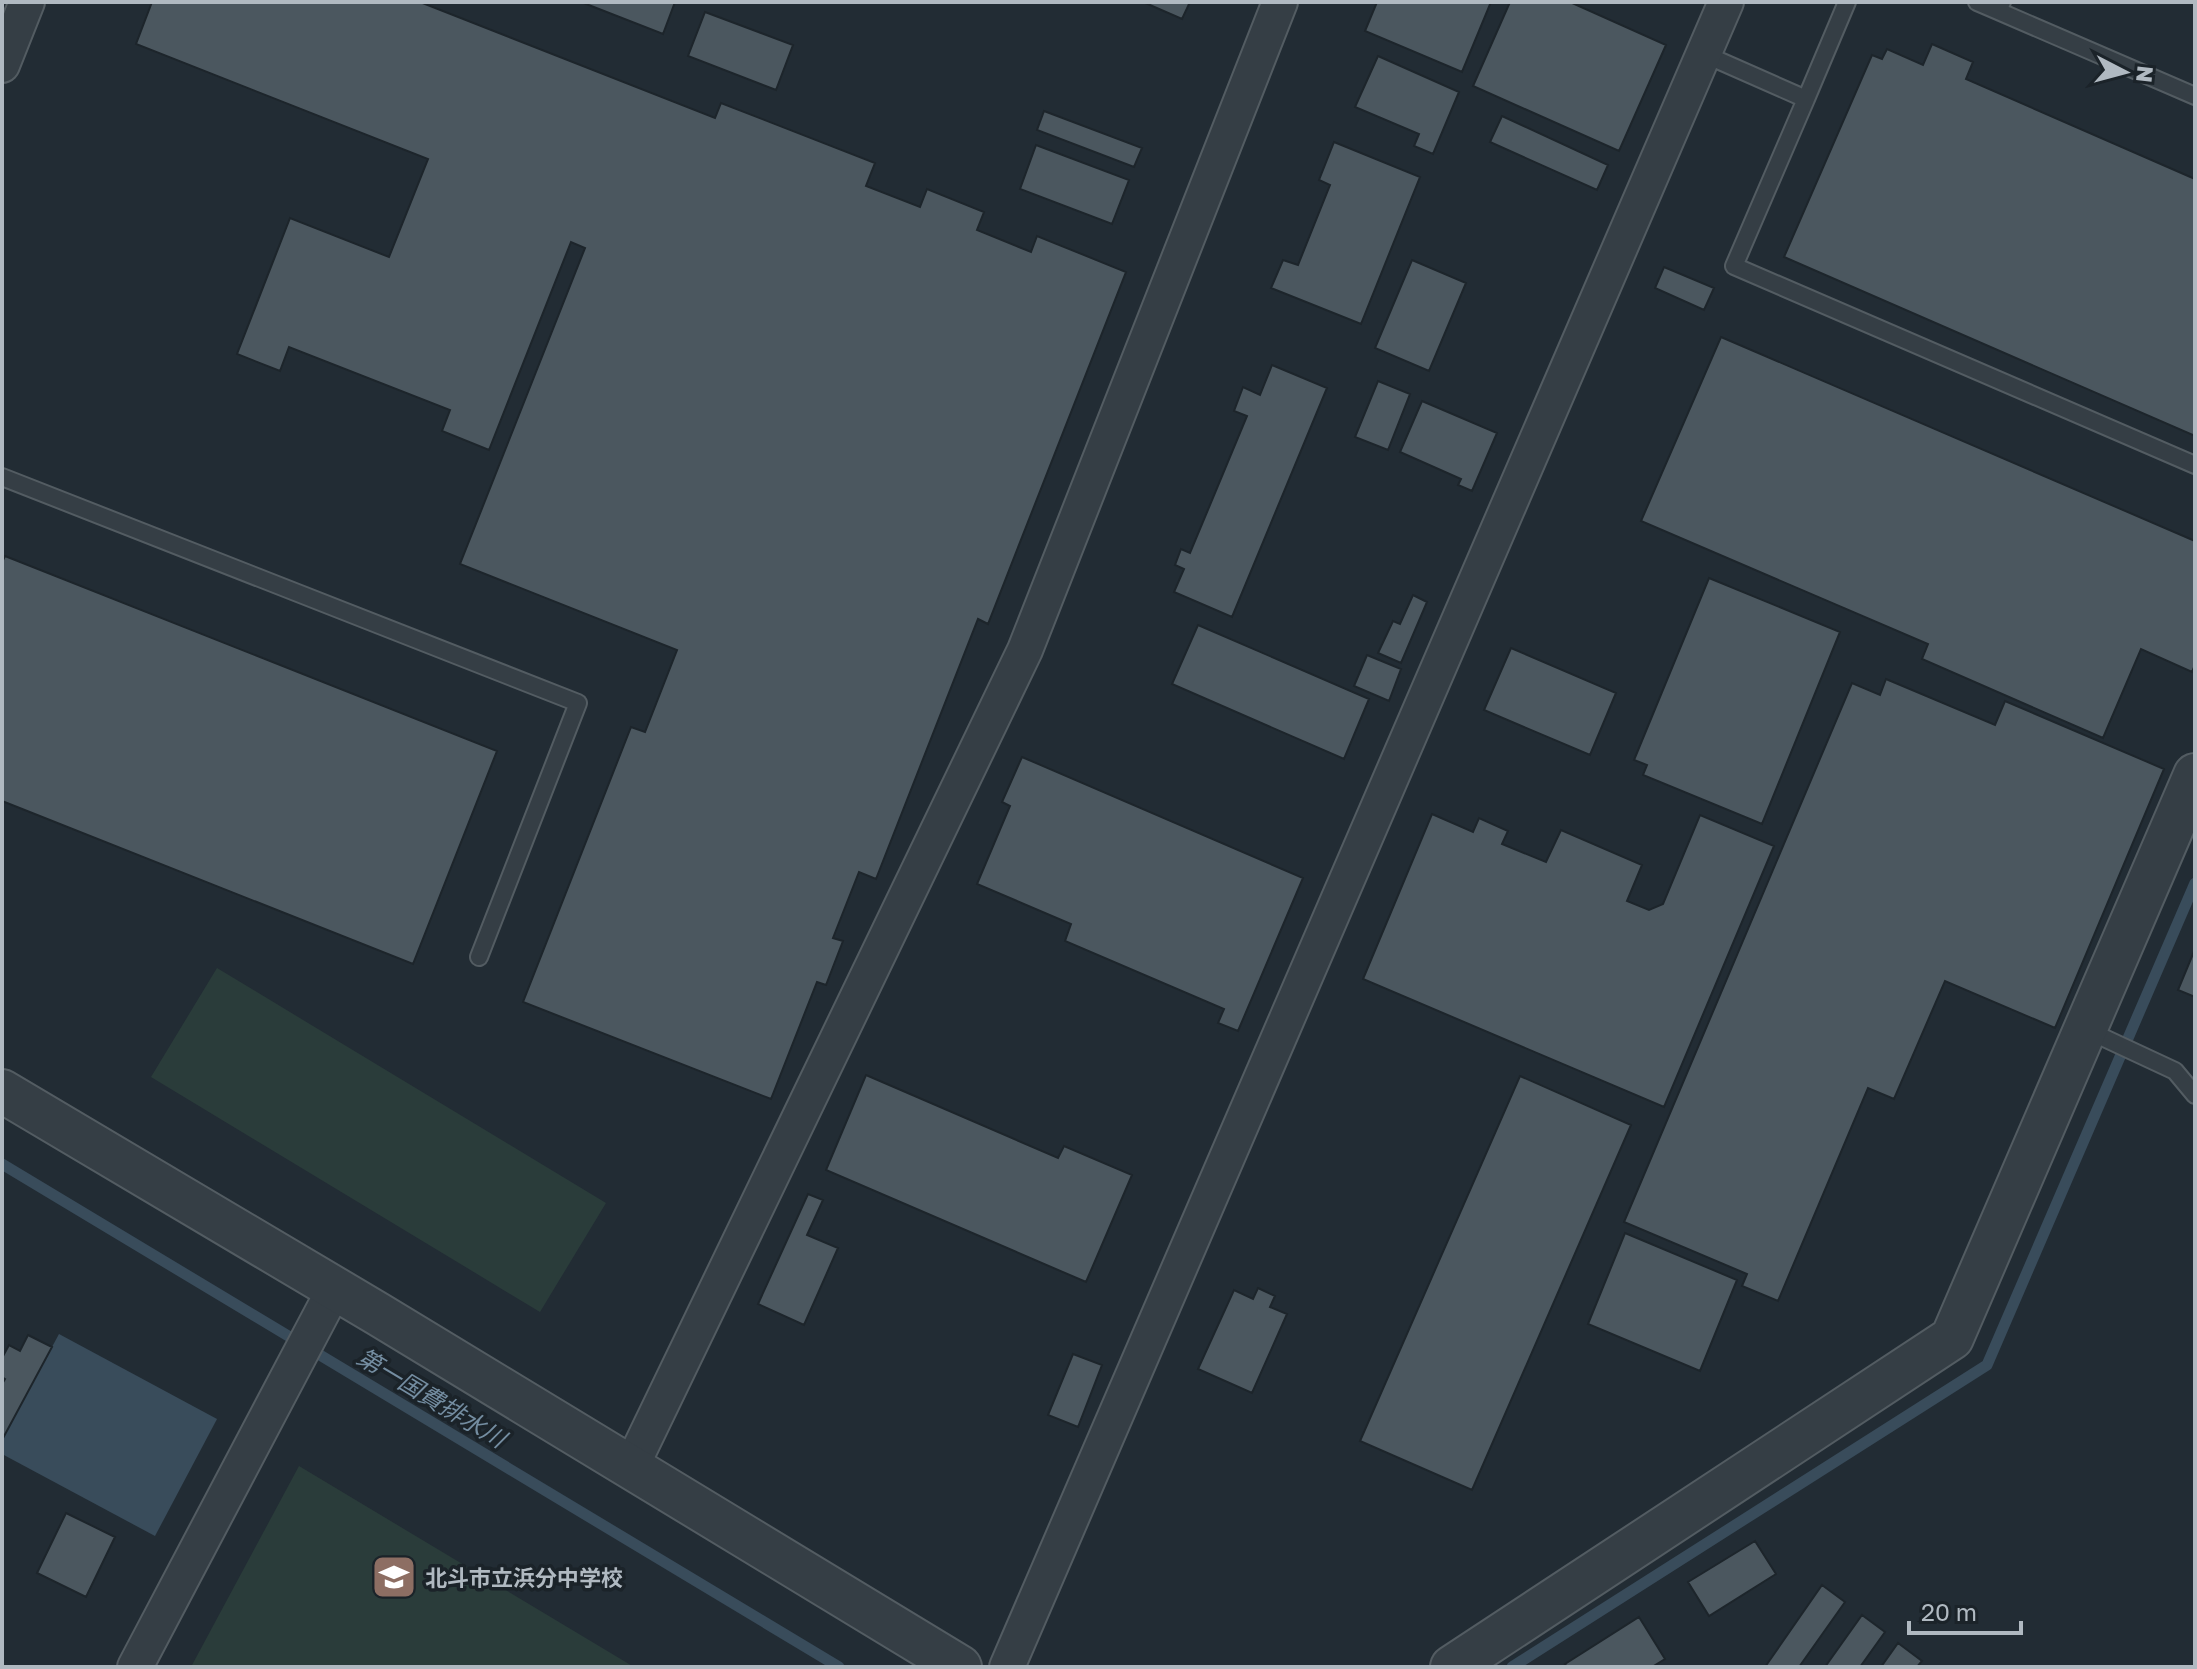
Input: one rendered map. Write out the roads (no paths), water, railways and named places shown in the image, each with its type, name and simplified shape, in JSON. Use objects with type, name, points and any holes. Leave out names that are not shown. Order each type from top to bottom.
[{"type":"street","points":[[2,65],[27,2]]},
{"type":"street","points":[[630,1469],[1025,650],[1280,2]]},
{"type":"street","points":[[1007,1667],[1726,2]]},
{"type":"street","points":[[1452,1667],[1952,1338],[2097,1034],[2195,775]]},
{"type":"street","points":[[2,1091],[325,1306],[630,1469],[960,1667]]},
{"type":"street","points":[[135,1667],[325,1306]]},
{"type":"lane","points":[[1847,2],[1734,266],[2195,465]]},
{"type":"lane","points":[[1977,2],[2000,7],[2195,96]]},
{"type":"lane","points":[[1704,54],[1806,99]]},
{"type":"lane","points":[[2,477],[578,703],[479,957]]},
{"type":"lane","points":[[2097,1034],[2175,1071],[2195,1095]]},
{"type":"water","points":[[59,1334],[217,1419],[155,1536],[2,1454],[2,1440]]},
{"type":"waterway","points":[[1512,1667],[1987,1365],[2195,883]]},
{"type":"waterway","name":"第一国費排水川","points":[[2,1164],[839,1667]]},
{"type":"place","name":"北斗市立浜分中学校","points":[[394,1577]]}]
